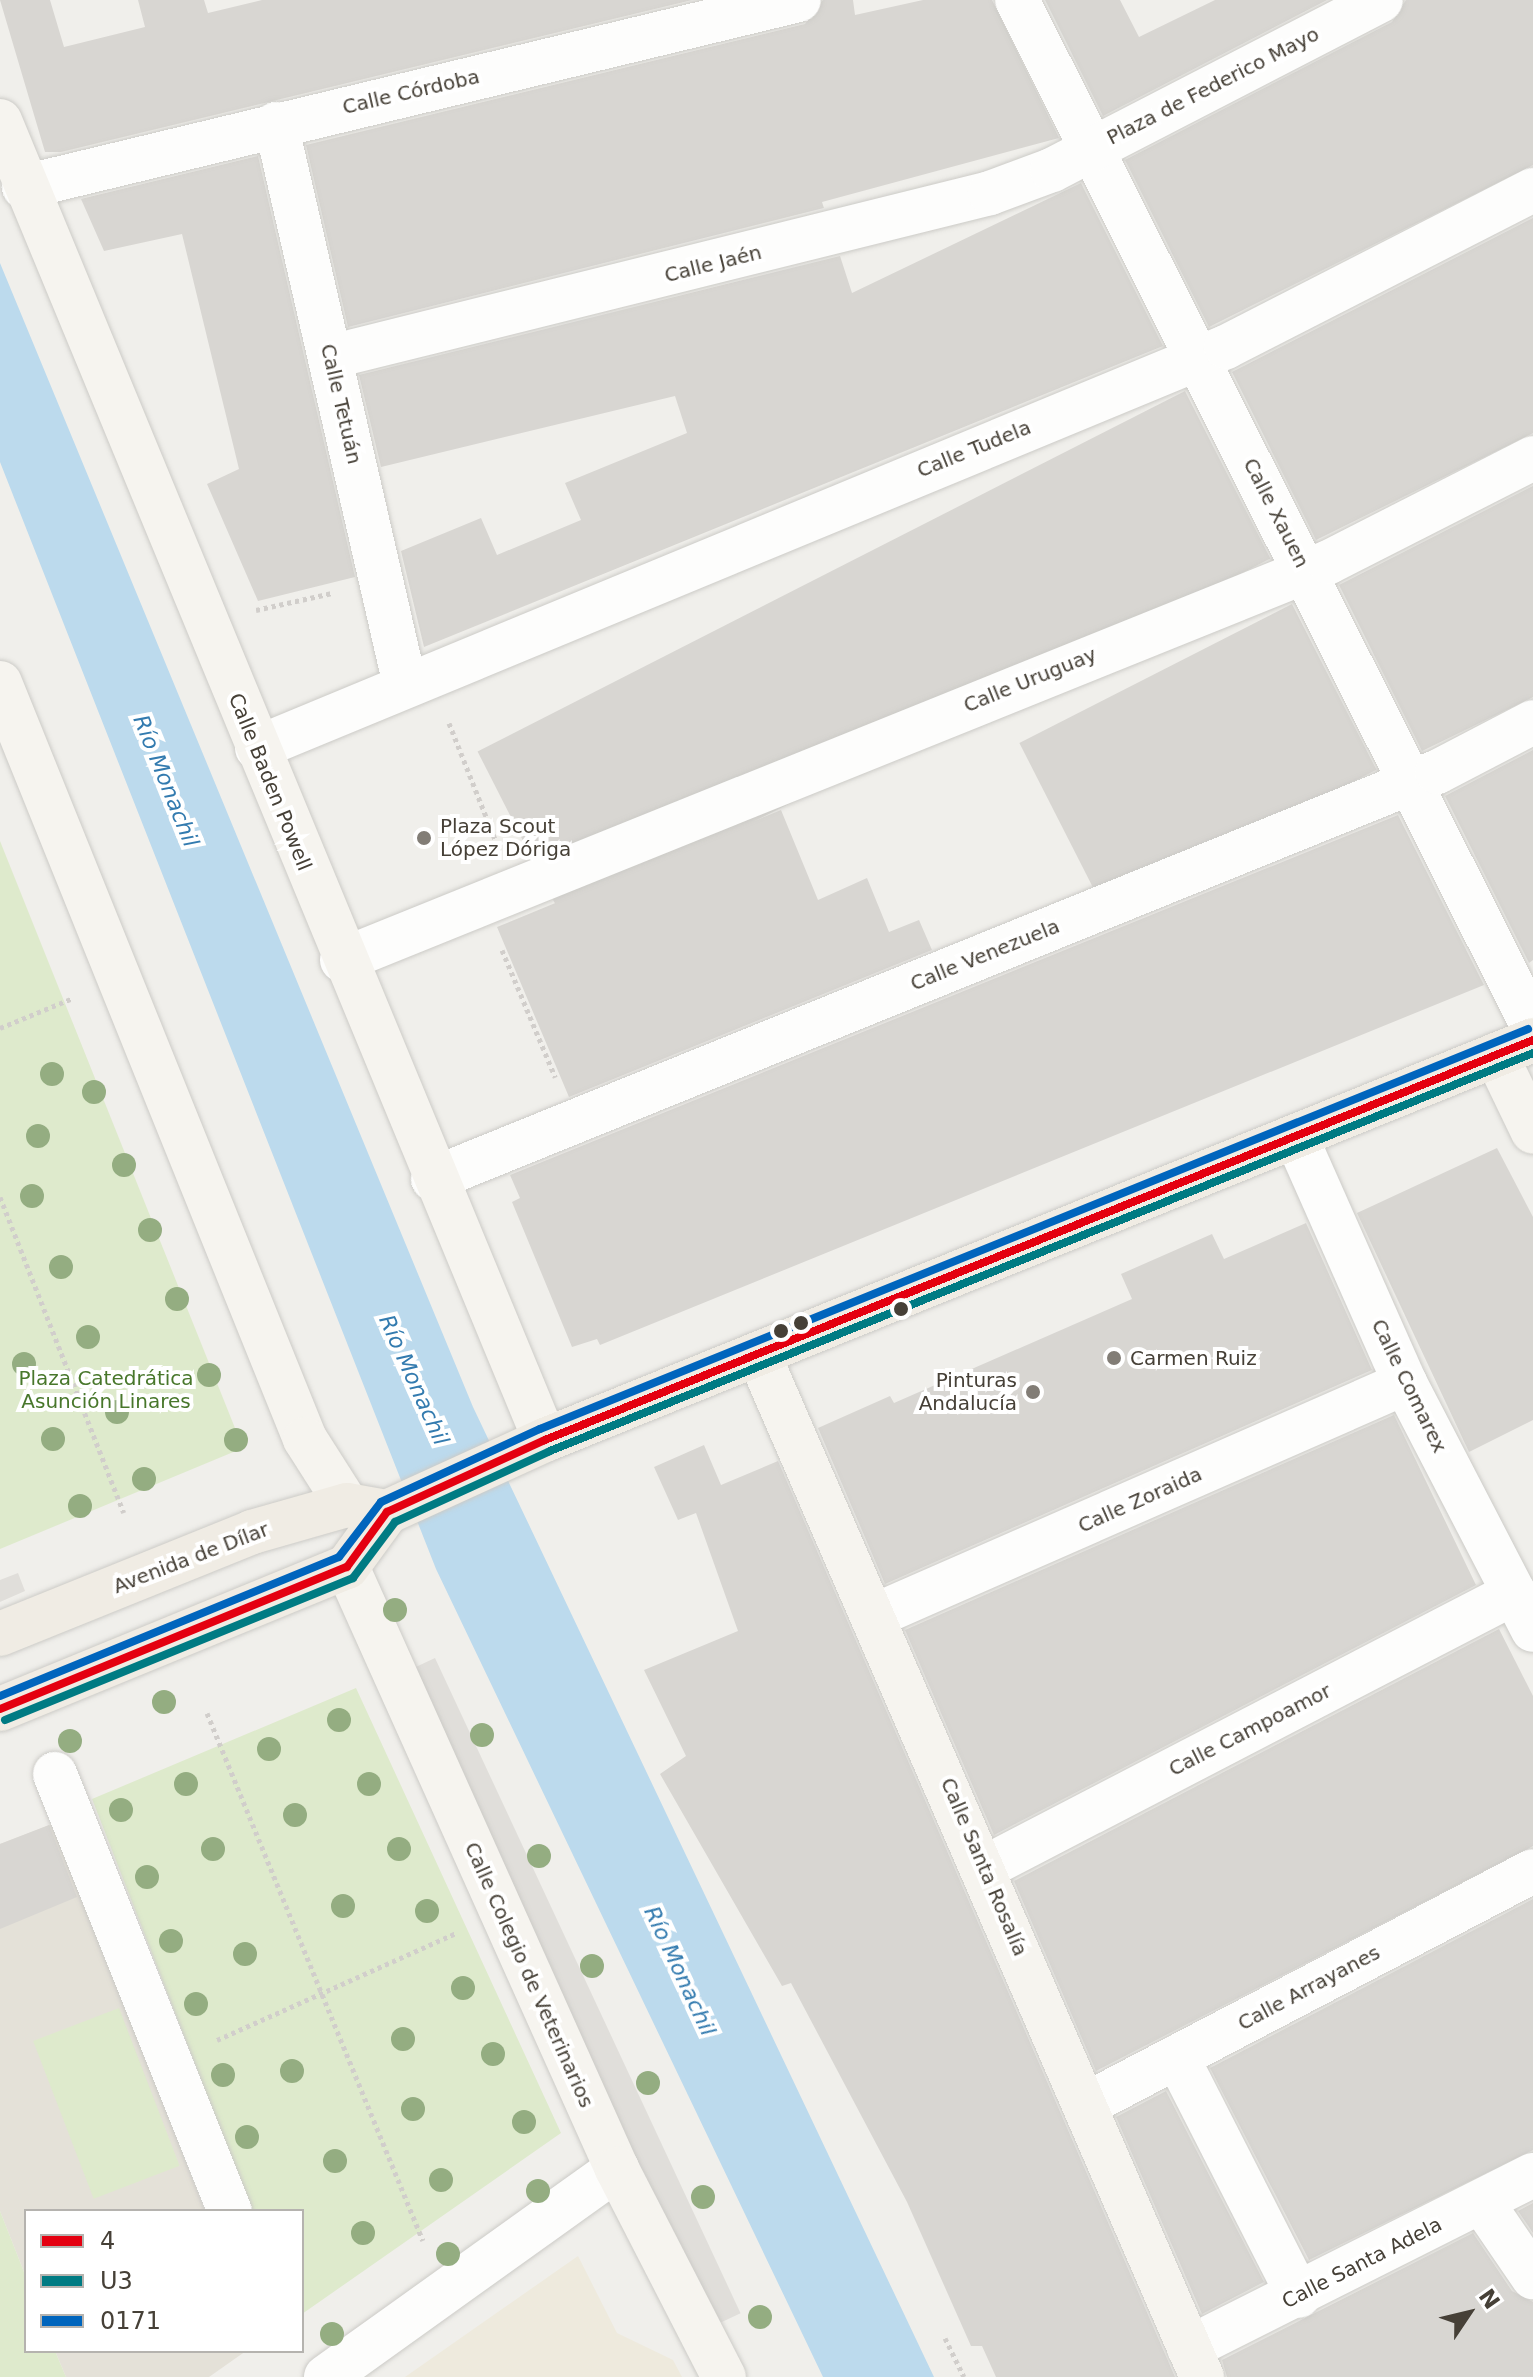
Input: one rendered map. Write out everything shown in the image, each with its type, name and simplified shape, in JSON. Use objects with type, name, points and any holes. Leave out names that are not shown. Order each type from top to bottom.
[{"type":"main road","name":"Calle Baden Powell","points":[[0,121],[24,187],[433,1179],[530,1447]]},
{"type":"main road","points":[[0,683],[305,1439],[379,1507],[347,1567],[0,1709]]},
{"type":"main road","points":[[1515,1048],[1533,1132]]},
{"type":"main road","name":"Avenida de Dílar","points":[[0,1634],[252,1532],[379,1507],[760,1358],[1515,1048]]},
{"type":"main road","name":"Calle Santa Rosalía","points":[[760,1358],[986,1867],[1196,2362]]},
{"type":"main road","name":"Calle Colegio de Veterinarios","points":[[347,1567],[617,2169],[724,2377]]},
{"type":"street","name":"Calle Córdoba","points":[[24,187],[799,0]]},
{"type":"street","name":"Calle Xauen","points":[[1017,0],[1088,150],[1305,568],[1409,783],[1533,1027]]},
{"type":"street","name":"Plaza de Federico Mayo","points":[[1088,150],[1381,0]]},
{"type":"street","name":"Calle Tetuán","points":[[276,124],[405,685]]},
{"type":"street","name":"Calle Jaén","points":[[330,357],[990,193],[1088,150]]},
{"type":"street","name":"Calle Tudela","points":[[405,685],[1197,357],[1533,190]]},
{"type":"street","name":"Calle Uruguay","points":[[512,874],[1305,568],[1329,562],[1533,458]]},
{"type":"street","points":[[257,748],[405,685]]},
{"type":"street","name":"Calle Venezuela","points":[[433,1179],[1409,783],[1533,722]]},
{"type":"street","points":[[342,960],[512,874]]},
{"type":"street","name":"Calle Comarex","points":[[1296,1137],[1405,1383],[1524,1612]]},
{"type":"street","name":"Calle Zoraida","points":[[874,1616],[1405,1383]]},
{"type":"street","name":"Calle Campoamor","points":[[986,1867],[1524,1612]]},
{"type":"street","points":[[55,1774],[229,2209]]},
{"type":"street","name":"Calle Arrayanes","points":[[1085,2105],[1533,1871]]},
{"type":"street","points":[[1177,2057],[1299,2296]]},
{"type":"street","points":[[326,2377],[617,2169]]},
{"type":"street","name":"Calle Santa Adela","points":[[1196,2362],[1299,2296],[1533,2175]]},
{"type":"street","points":[[1492,2217],[1533,2277]]},
{"type":"path","points":[[252,611],[348,589]]},
{"type":"path","points":[[443,708],[512,874]]},
{"type":"path","points":[[497,939],[562,1093]]},
{"type":"path","points":[[0,1028],[77,996]]},
{"type":"path","points":[[0,1197],[124,1513]]},
{"type":"path","points":[[207,1713],[423,2241]]},
{"type":"path","points":[[169,2061],[466,1929]]},
{"type":"path","points":[[945,2338],[964,2377]]},
{"type":"shaded area","points":[[18,1573],[25,1591],[0,1602],[0,1580]]},
{"type":"shaded area","points":[[435,1658],[741,2313],[708,2328],[402,1673]]},
{"type":"shaded area","points":[[55,1823],[204,2209],[24,2209],[24,2272],[0,2211],[0,1844]]},
{"type":"shaded area","points":[[578,2256],[617,2333],[673,2360],[682,2377],[405,2377]]},
{"type":"shaded area","points":[[56,2353],[243,2353],[209,2377],[66,2377]]},
{"type":"green space","name":"Plaza Catedrática Asunción Linares","points":[[0,841],[243,1448],[0,1549]]},
{"type":"green space","points":[[356,1688],[561,2133],[304,2313],[304,2209],[251,2209],[92,1799]]},
{"type":"green space","points":[[119,2008],[180,2166],[94,2199],[33,2041]]},
{"type":"green space","points":[[0,2211],[24,2272],[24,2353],[56,2353],[66,2377],[0,2377]]},
{"type":"water","name":"Río Monachil","points":[[0,263],[473,1407],[934,2377],[823,2377],[436,1569],[0,462]]},
{"type":"building","points":[[0,0],[50,0],[64,47],[145,27],[138,0],[204,0],[208,13],[262,0],[692,0],[61,152],[45,152]]},
{"type":"building","points":[[823,0],[853,0],[855,15],[923,0],[992,0],[1059,138],[822,202],[824,208],[348,327],[306,145],[805,24]]},
{"type":"building","points":[[1045,0],[1120,0],[1139,37],[1215,0],[1327,0],[1103,116]]},
{"type":"building","points":[[1406,0],[1533,0],[1533,165],[1209,327],[1125,160],[1392,22]]},
{"type":"building","points":[[258,156],[355,577],[258,601],[207,484],[239,469],[182,234],[104,251],[81,199]]},
{"type":"building","points":[[1081,183],[1163,346],[424,647],[401,551],[481,518],[497,555],[581,520],[565,483],[687,433],[675,396],[381,467],[359,375],[840,256],[852,293]]},
{"type":"building","points":[[1533,218],[1533,433],[1316,540],[1232,372]]},
{"type":"building","points":[[1185,391],[1270,559],[563,919],[478,751]]},
{"type":"building","points":[[1533,486],[1533,697],[1422,751],[1339,585]]},
{"type":"building","points":[[1292,604],[1376,770],[1104,909],[1019,743]]},
{"type":"building","points":[[1533,750],[1533,960],[1529,963],[1445,796]]},
{"type":"building","points":[[781,810],[818,900],[867,878],[889,932],[919,920],[932,950],[569,1097],[497,927]]},
{"type":"building","points":[[1398,815],[1484,985],[600,1345],[597,1339],[572,1347],[512,1202],[520,1198],[510,1175]]},
{"type":"building","points":[[1497,1148],[1533,1217],[1533,1420],[1469,1452],[1357,1213]]},
{"type":"building","points":[[1306,1223],[1372,1370],[885,1584],[818,1428],[890,1396],[894,1403],[1132,1299],[1121,1274],[1212,1234],[1224,1259]]},
{"type":"building","points":[[1394,1415],[1476,1585],[994,1835],[905,1630]]},
{"type":"building","points":[[704,1445],[721,1485],[778,1461],[1175,2377],[996,2377],[982,2346],[971,2346],[907,2202],[791,1983],[782,1986],[660,1774],[686,1756],[644,1670],[738,1631],[696,1513],[678,1520],[654,1467]]},
{"type":"building","points":[[1499,1629],[1533,1696],[1533,1846],[1096,2071],[1014,1881]]},
{"type":"building","points":[[49,1825],[77,1897],[0,1929],[0,1844]]},
{"type":"building","points":[[1533,1899],[1533,2150],[1309,2260],[1210,2068]]},
{"type":"building","points":[[1166,2091],[1264,2282],[1202,2314],[1116,2117]]},
{"type":"building","points":[[1533,2203],[1533,2233],[1518,2211]]},
{"type":"building","points":[[1473,2233],[1512,2291],[1533,2302],[1533,2377],[1227,2377],[1222,2360]]},
{"type":"transit line","name":"0171","points":[[0,1696],[339,1557],[381,1502],[540,1429],[1528,1029]]},
{"type":"transit line","name":"4","points":[[0,1709],[347,1567],[387,1512],[545,1440],[1533,1040]]},
{"type":"transit line","name":"U3","points":[[5,1720],[353,1578],[395,1522],[550,1451],[1533,1053]]},
{"type":"place","name":"Plaza Scout López Dóriga","points":[[424,838]]},
{"type":"place","name":"Carmen Ruiz","points":[[1114,1358]]},
{"type":"place","name":"Pinturas Andalucía","points":[[1033,1392]]}]
